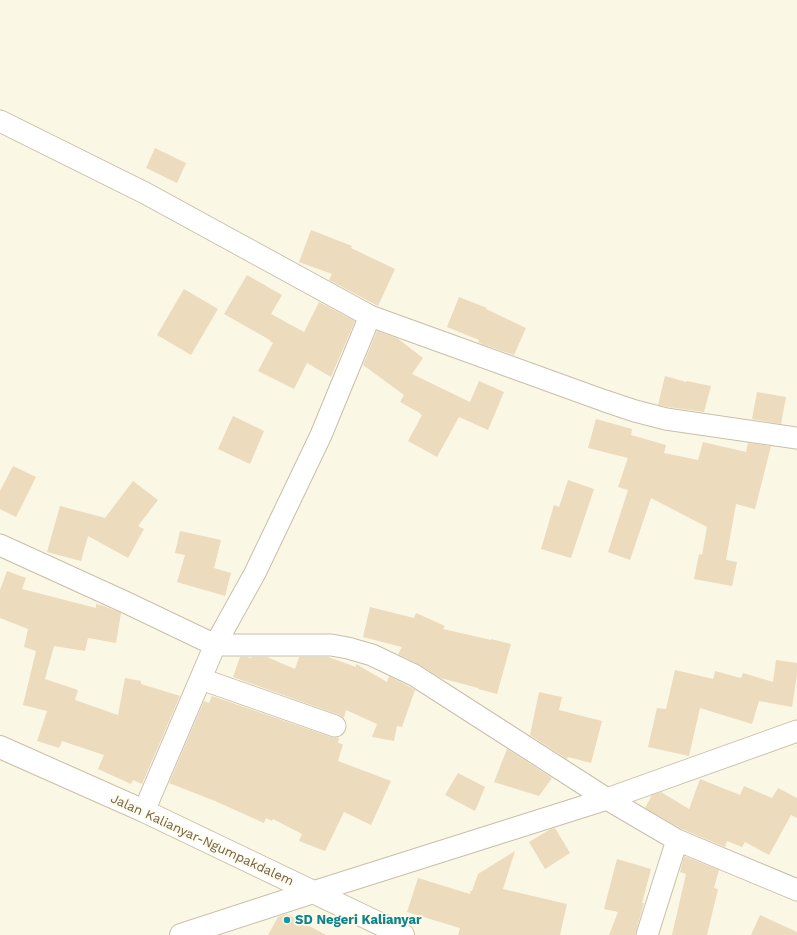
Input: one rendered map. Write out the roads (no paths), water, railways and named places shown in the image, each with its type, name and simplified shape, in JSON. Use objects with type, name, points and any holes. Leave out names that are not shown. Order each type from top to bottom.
[{"type":"street","points":[[0,121],[145,193],[370,316],[636,411],[666,419],[797,438]]},
{"type":"street","points":[[144,811],[216,645],[255,573],[320,435],[370,316]]},
{"type":"street","points":[[0,545],[216,645],[332,645],[372,655],[414,675],[606,799],[677,840],[797,890]]},
{"type":"street","points":[[201,680],[335,726]]},
{"type":"street","points":[[181,935],[606,799],[797,731]]},
{"type":"street","name":"Jalan Kalianyar-Ngumpakdalem","points":[[0,747],[144,811],[403,935]]},
{"type":"street","points":[[647,935],[677,840]]},
{"type":"place","name":"SD Negeri Kalianyar","points":[[287,920]]}]
